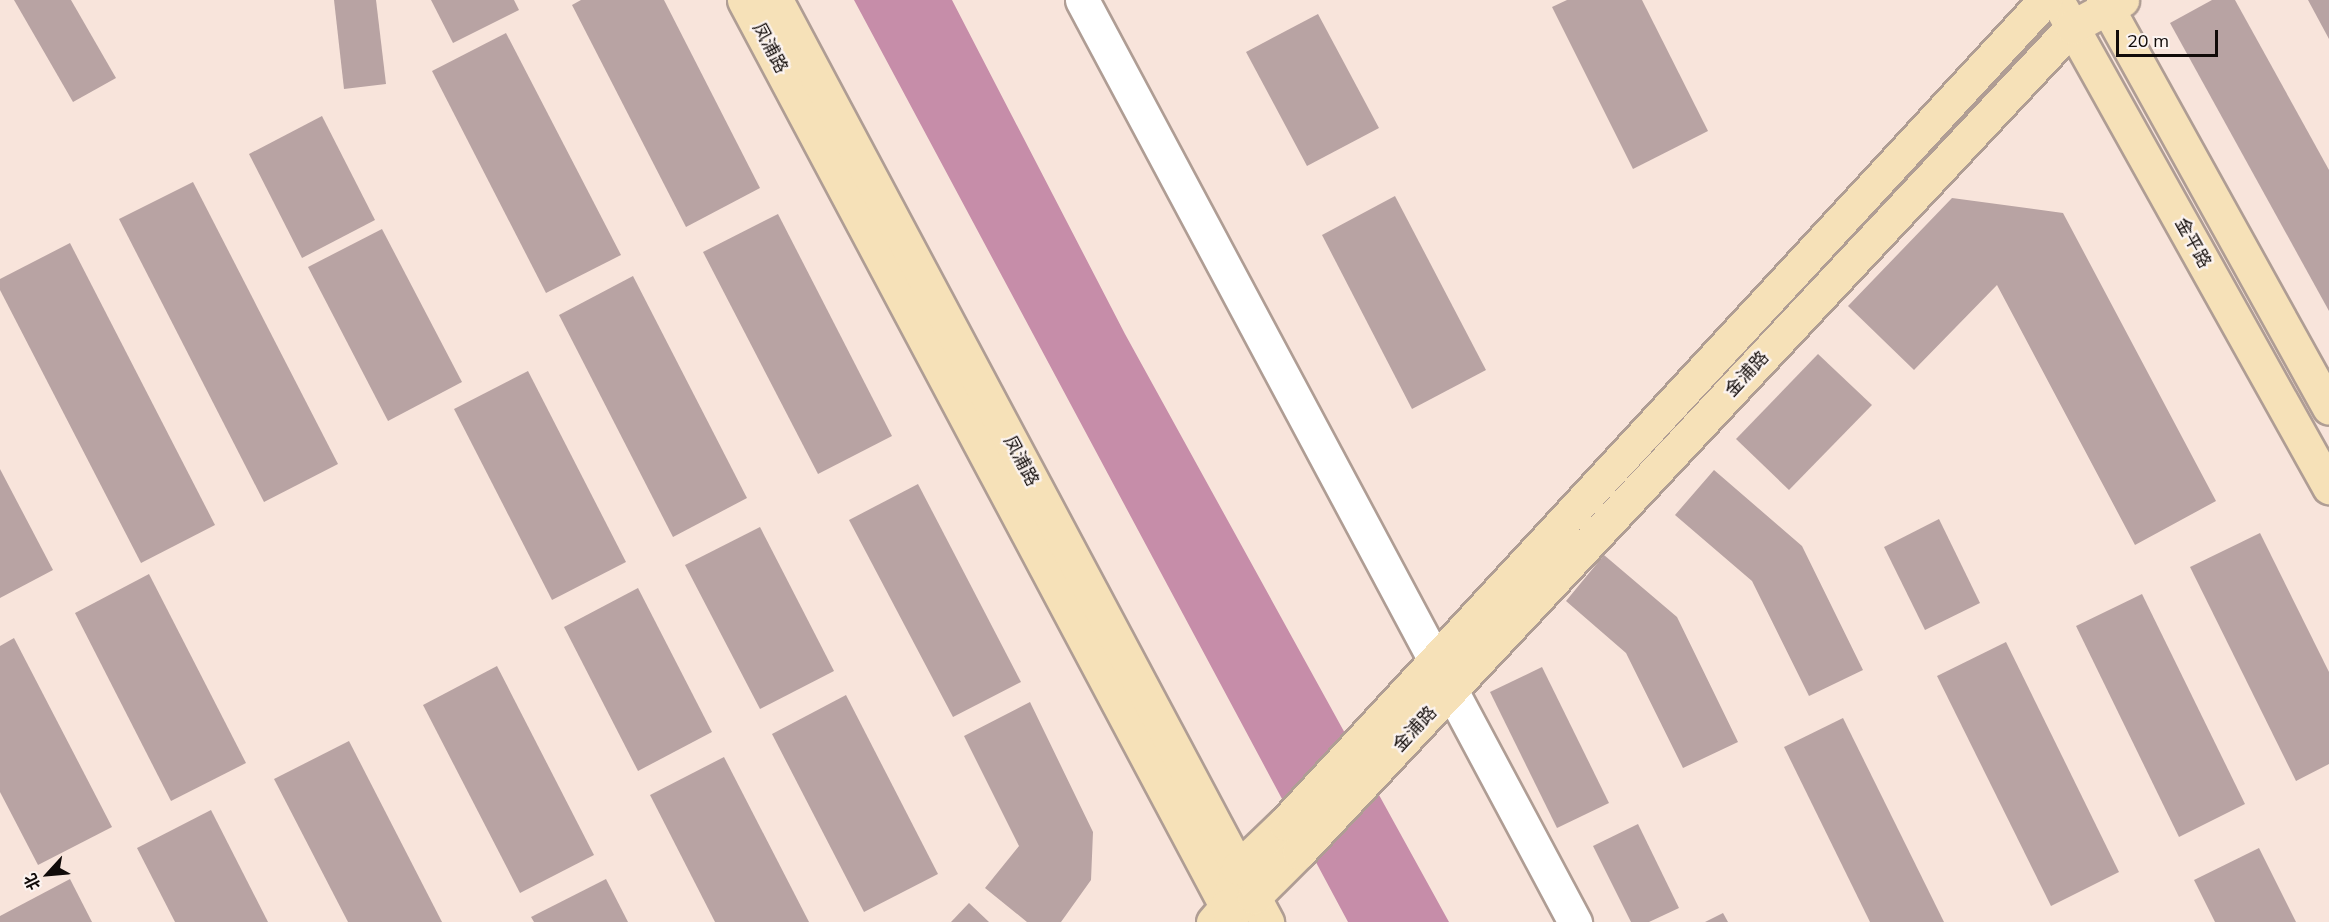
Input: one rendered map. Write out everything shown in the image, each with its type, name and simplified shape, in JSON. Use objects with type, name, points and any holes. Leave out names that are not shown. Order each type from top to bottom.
[{"type":"street","name":"凤浦路","points":[[744,0],[1239,914]]},
{"type":"street","name":"凤浦路","points":[[776,0],[1238,868]]},
{"type":"street","points":[[1082,0],[1437,659],[1575,922]]},
{"type":"street","name":"金浦路","points":[[1238,868],[1285,823],[2045,0]]},
{"type":"street","name":"金浦路","points":[[1239,914],[1453,689],[2064,13],[2111,3]]},
{"type":"street","points":[[2111,3],[2329,407]]},
{"type":"street","name":"金平路","points":[[2064,13],[2329,487]]},
{"type":"street","points":[[1238,868],[1239,914]]},
{"type":"shaded area","points":[[854,0],[952,0],[1125,334],[1449,922],[1348,922]]},
{"type":"building","points":[[14,0],[71,0],[116,78],[73,102]]},
{"type":"building","points":[[334,0],[376,0],[386,84],[344,89]]},
{"type":"building","points":[[431,0],[514,0],[519,10],[453,43]]},
{"type":"building","points":[[581,0],[664,0],[760,188],[686,227],[572,5]]},
{"type":"building","points":[[1567,0],[1642,0],[1708,131],[1633,169],[1552,7]]},
{"type":"building","points":[[2212,0],[2235,0],[2329,170],[2329,311],[2170,23]]},
{"type":"building","points":[[2308,0],[2329,0],[2329,39]]},
{"type":"building","points":[[1318,14],[1379,128],[1307,166],[1246,52]]},
{"type":"building","points":[[506,33],[621,255],[546,293],[432,71]]},
{"type":"building","points":[[322,116],[375,220],[302,258],[249,154]]},
{"type":"building","points":[[193,182],[338,464],[264,502],[119,219]]},
{"type":"building","points":[[1395,196],[1486,370],[1412,409],[1322,235]]},
{"type":"building","points":[[1952,198],[2063,213],[2216,501],[2135,545],[1997,285],[1914,370],[1848,306]]},
{"type":"building","points":[[778,214],[892,436],[818,474],[703,252]]},
{"type":"building","points":[[382,229],[462,382],[388,421],[308,267]]},
{"type":"building","points":[[70,243],[215,525],[141,563],[0,290],[0,279]]},
{"type":"building","points":[[633,276],[747,498],[673,537],[559,315]]},
{"type":"building","points":[[1818,354],[1872,405],[1789,490],[1736,439]]},
{"type":"building","points":[[528,371],[626,562],[552,600],[454,409]]},
{"type":"building","points":[[0,469],[53,570],[0,598]]},
{"type":"building","points":[[1714,470],[1802,546],[1863,670],[1809,696],[1752,581],[1675,515]]},
{"type":"building","points":[[918,484],[1021,682],[953,717],[849,520]]},
{"type":"building","points":[[1939,519],[1980,603],[1925,630],[1884,547]]},
{"type":"building","points":[[760,527],[834,671],[760,709],[685,565]]},
{"type":"building","points":[[2260,533],[2329,672],[2329,764],[2296,781],[2190,567]]},
{"type":"building","points":[[1604,555],[1677,617],[1738,742],[1683,768],[1626,653],[1566,601]]},
{"type":"building","points":[[149,574],[246,763],[171,801],[75,613]]},
{"type":"building","points":[[638,588],[712,732],[638,771],[564,627]]},
{"type":"building","points":[[2142,594],[2245,804],[2179,837],[2076,626]]},
{"type":"building","points":[[14,638],[112,827],[38,865],[0,792],[0,646]]},
{"type":"building","points":[[2006,642],[2119,872],[2051,906],[1937,676]]},
{"type":"building","points":[[497,666],[594,855],[520,893],[423,705]]},
{"type":"building","points":[[1542,667],[1609,803],[1557,828],[1490,692]]},
{"type":"building","points":[[846,695],[938,874],[864,912],[772,734]]},
{"type":"building","points":[[1030,702],[1093,832],[1091,880],[1061,922],[1027,922],[985,888],[1019,846],[964,736]]},
{"type":"building","points":[[1843,718],[1944,922],[1870,922],[1784,747]]},
{"type":"building","points":[[349,741],[442,922],[348,922],[274,779]]},
{"type":"building","points":[[724,757],[809,922],[715,922],[650,795]]},
{"type":"building","points":[[211,810],[268,922],[175,922],[137,848]]},
{"type":"building","points":[[1638,824],[1679,908],[1649,922],[1631,922],[1593,846]]},
{"type":"building","points":[[2259,848],[2296,922],[2215,922],[2194,880]]},
{"type":"building","points":[[70,879],[92,922],[0,922],[0,916]]},
{"type":"building","points":[[606,879],[628,922],[534,922],[531,917]]},
{"type":"building","points":[[969,903],[989,922],[951,922]]},
{"type":"building","points":[[1723,913],[1728,922],[1705,922]]}]
